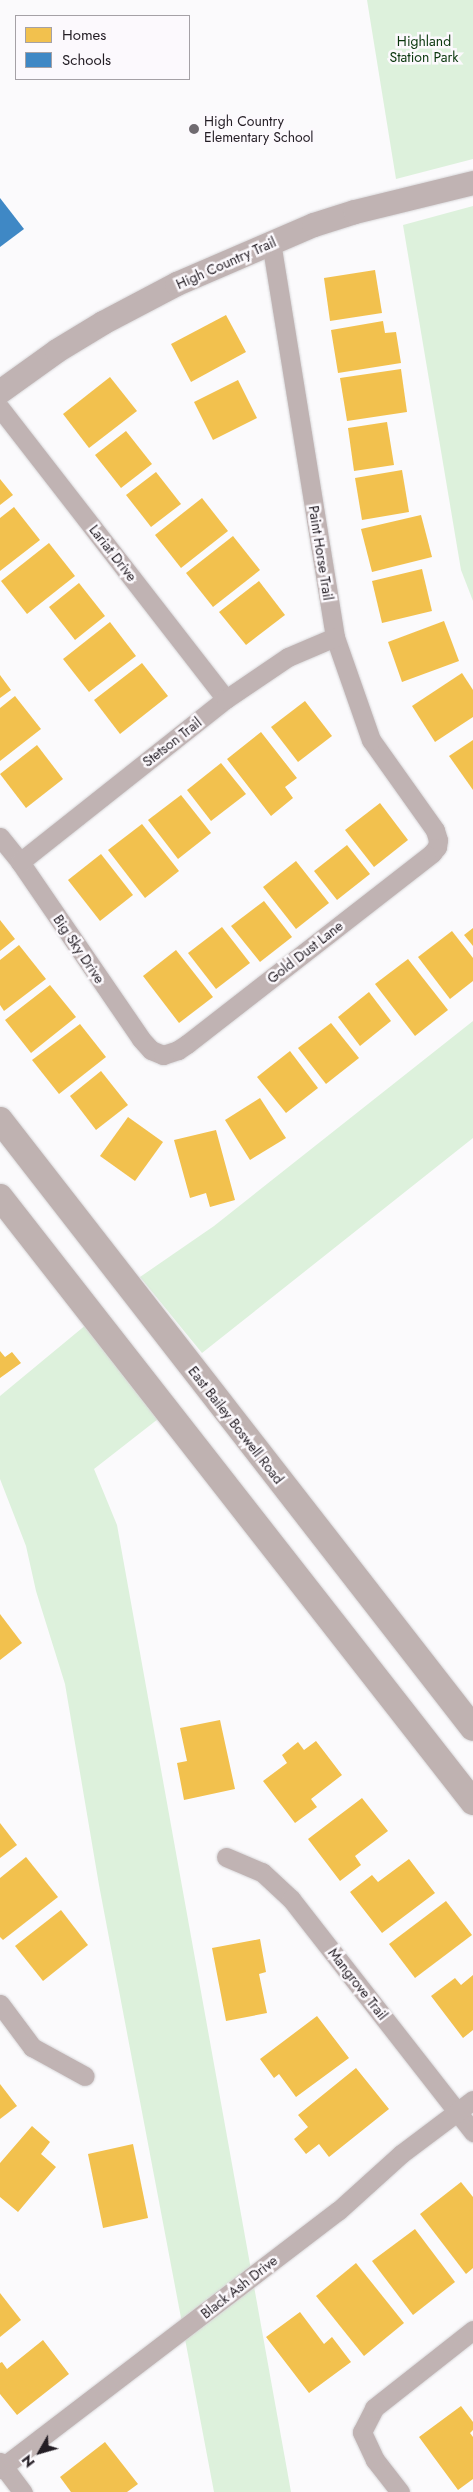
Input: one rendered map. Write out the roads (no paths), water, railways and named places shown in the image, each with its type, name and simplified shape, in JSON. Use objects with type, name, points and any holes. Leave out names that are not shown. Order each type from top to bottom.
[{"type":"main road","name":"East Bailey Boswell Road","points":[[0,1120],[473,1728]]},
{"type":"main road","points":[[0,1197],[473,1802]]},
{"type":"street","name":"High Country Trail","points":[[0,392],[57,351],[138,303],[271,242],[355,212],[473,183]]},
{"type":"street","name":"Paint Horse Trail","points":[[271,242],[335,637],[371,740],[435,830],[438,840]]},
{"type":"street","name":"Lariat Drive","points":[[0,408],[226,699]]},
{"type":"street","name":"Stetson Trail","points":[[20,862],[226,699],[288,657],[335,637]]},
{"type":"street","name":"Big Sky Drive","points":[[0,837],[20,862],[140,1039],[152,1050],[163,1054]]},
{"type":"street","name":"Gold Dust Lane","points":[[163,1054],[178,1050],[187,1044],[432,853],[437,847],[438,840]]},
{"type":"street","name":"Mangrove Trail","points":[[226,1857],[262,1872],[291,1899],[466,2106],[473,2132]]},
{"type":"street","points":[[0,2004],[32,2047],[85,2076]]},
{"type":"street","name":"Black Ash Drive","points":[[1,2465],[338,2211],[401,2154],[466,2106]]},
{"type":"street","points":[[400,2492],[375,2460],[362,2432],[374,2408],[473,2330]]},
{"type":"street","points":[[1,2465],[23,2492]]},
{"type":"place","name":"High Country Elementary School","points":[[194,129]]},
{"type":"park label","name":"Highland Station Park","points":[[424,49]]}]
